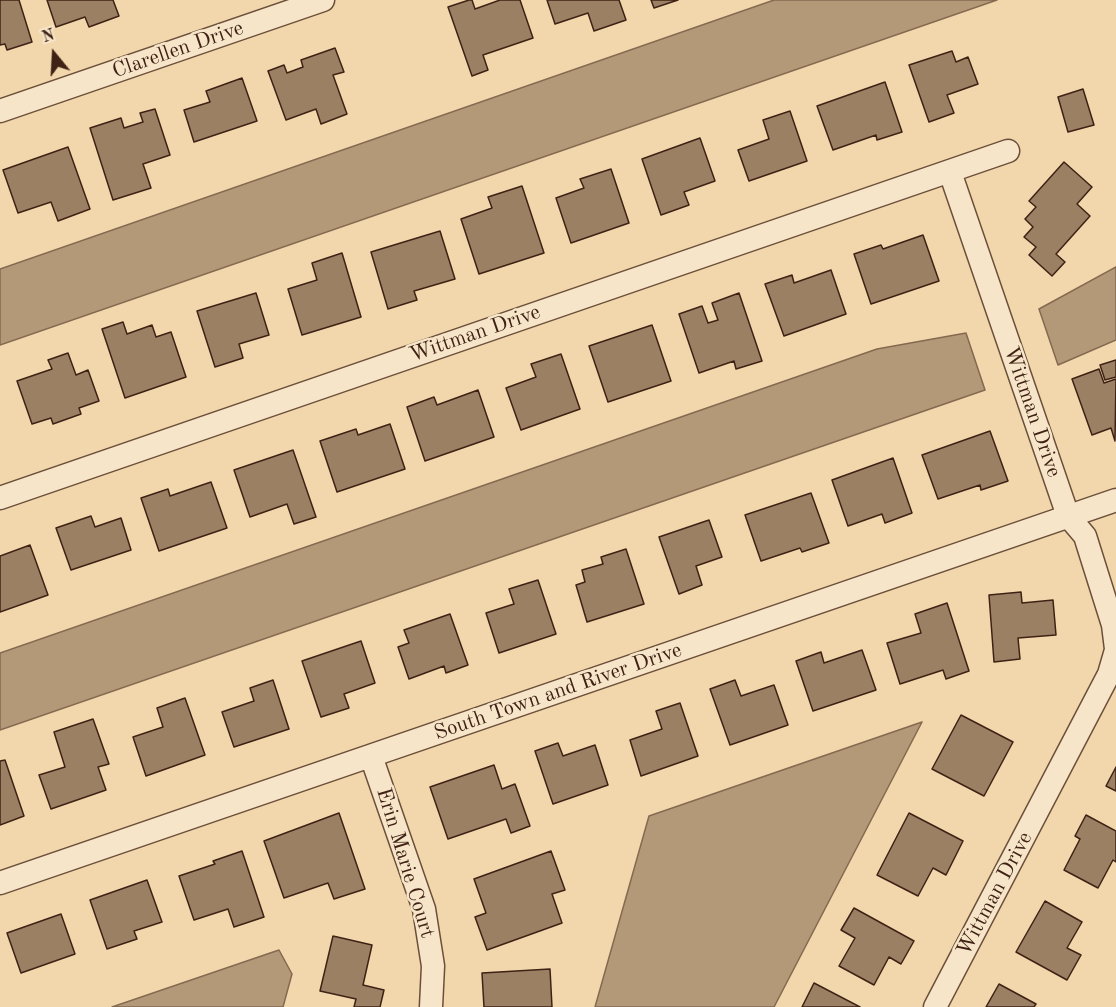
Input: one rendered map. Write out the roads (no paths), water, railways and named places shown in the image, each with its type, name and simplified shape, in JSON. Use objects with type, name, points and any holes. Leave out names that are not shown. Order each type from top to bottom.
[{"type":"street","name":"Clarellen Drive","points":[[0,111],[323,0]]},
{"type":"street","name":"Wittman Drive","points":[[0,498],[1008,151]]},
{"type":"street","name":"Wittman Drive","points":[[935,1007],[1109,674],[1116,650],[1113,625],[1085,536],[1068,516],[950,172]]},
{"type":"street","name":"South Town and River Drive","points":[[0,883],[1116,500]]},
{"type":"street","name":"Erin Marie Court","points":[[371,756],[424,909],[433,966],[431,1007]]}]
